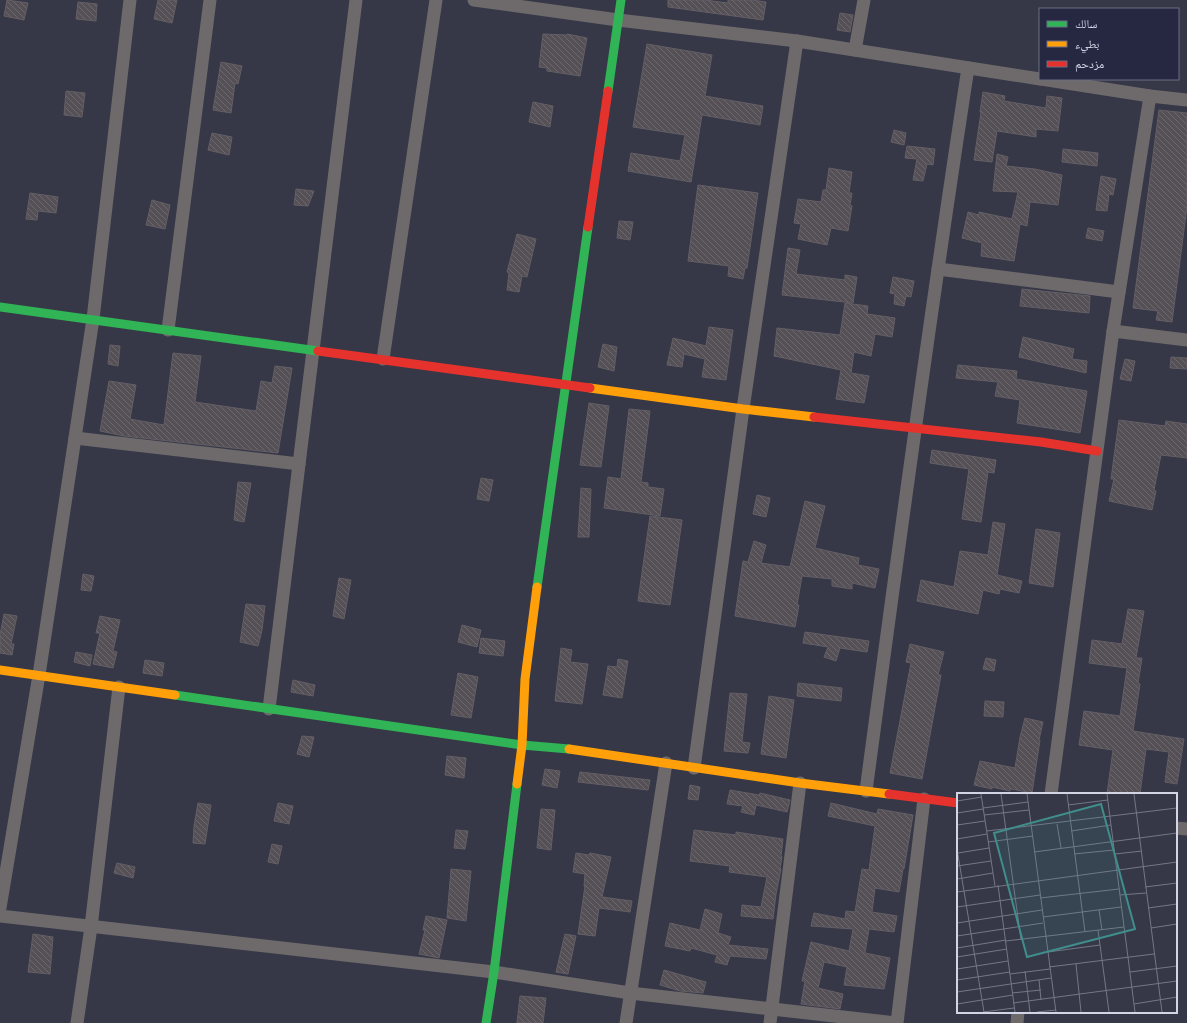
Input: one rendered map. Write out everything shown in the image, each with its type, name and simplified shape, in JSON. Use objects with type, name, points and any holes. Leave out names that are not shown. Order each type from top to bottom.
[{"type":"street","points":[[0,908],[39,675],[93,319],[130,0]]},
{"type":"street","points":[[168,330],[210,0]]},
{"type":"street","points":[[269,709],[356,0]]},
{"type":"street","points":[[383,359],[436,0]]},
{"type":"street","points":[[478,0],[618,20],[797,41],[1039,79]]},
{"type":"street","points":[[486,1023],[494,972],[522,745],[525,679],[565,384],[621,0]]},
{"type":"street","points":[[855,50],[864,0]]},
{"type":"street","points":[[694,768],[743,409],[797,41]]},
{"type":"street","points":[[866,791],[915,428],[968,68]]},
{"type":"street","points":[[1046,80],[1150,96],[1187,100]]},
{"type":"street","points":[[1051,793],[1118,292],[1150,96]]},
{"type":"street","points":[[938,269],[1118,292]]},
{"type":"street","points":[[0,307],[743,409],[1041,442],[1097,450]]},
{"type":"street","points":[[1113,331],[1187,340]]},
{"type":"street","points":[[75,438],[299,464]]},
{"type":"street","points":[[0,670],[522,745],[587,751],[800,783],[957,803]]},
{"type":"street","points":[[77,1023],[91,927],[119,687]]},
{"type":"street","points":[[626,1023],[666,762]]},
{"type":"street","points":[[770,1023],[800,783]]},
{"type":"street","points":[[0,916],[494,972],[630,993],[896,1023],[924,799]]},
{"type":"street","points":[[1177,828],[1187,830]]},
{"type":"street","points":[[1017,1023],[1018,1013]]},
{"type":"building","points":[[7,0],[28,3],[24,20],[4,16]]},
{"type":"building","points":[[158,0],[177,0],[172,23],[154,19]]},
{"type":"building","points":[[668,0],[705,0],[728,3],[728,0],[752,0],[766,2],[763,20],[668,7]]},
{"type":"building","points":[[78,2],[97,4],[96,21],[76,19]]},
{"type":"building","points":[[840,13],[853,15],[850,32],[837,30]]},
{"type":"building","points":[[543,34],[567,34],[587,38],[580,76],[547,71],[547,68],[539,67]]},
{"type":"building","points":[[647,44],[712,55],[705,96],[763,106],[760,125],[702,115],[691,182],[628,171],[631,153],[680,161],[685,135],[633,127]]},
{"type":"building","points":[[221,62],[242,66],[238,84],[235,83],[231,113],[213,110]]},
{"type":"building","points":[[66,91],[85,93],[82,117],[64,115]]},
{"type":"building","points":[[983,92],[1005,96],[1004,101],[1046,108],[1047,96],[1062,98],[1058,131],[1036,129],[1036,137],[997,131],[992,162],[974,160]]},
{"type":"building","points":[[533,102],[553,106],[550,127],[529,122]]},
{"type":"building","points":[[1159,110],[1187,113],[1187,207],[1172,322],[1156,320],[1158,311],[1133,308]]},
{"type":"building","points":[[894,130],[906,133],[904,145],[891,142]]},
{"type":"building","points":[[212,133],[232,137],[229,155],[208,150]]},
{"type":"building","points":[[907,146],[935,149],[933,165],[927,164],[923,181],[913,180],[917,159],[905,158]]},
{"type":"building","points":[[1063,149],[1098,153],[1097,166],[1062,162]]},
{"type":"building","points":[[997,154],[1008,157],[1006,166],[1035,169],[1062,175],[1058,205],[1030,202],[1027,226],[1020,224],[1014,261],[981,256],[982,243],[962,238],[968,212],[979,215],[979,212],[1012,219],[1018,192],[993,191]]},
{"type":"building","points":[[829,168],[852,172],[849,193],[852,193],[850,205],[852,206],[848,231],[831,228],[827,245],[798,239],[801,224],[794,223],[798,199],[821,202],[823,190],[826,190]]},
{"type":"building","points":[[1101,176],[1116,179],[1113,195],[1109,194],[1107,211],[1096,210]]},
{"type":"building","points":[[698,185],[758,193],[747,268],[745,268],[743,279],[728,276],[729,266],[688,261]]},
{"type":"building","points":[[296,189],[314,191],[308,206],[294,205]]},
{"type":"building","points":[[30,193],[58,197],[56,213],[38,211],[37,220],[26,219]]},
{"type":"building","points":[[152,200],[170,205],[165,229],[146,225]]},
{"type":"building","points":[[619,221],[633,222],[630,240],[617,238]]},
{"type":"building","points":[[1088,228],[1104,231],[1102,241],[1086,238]]},
{"type":"building","points":[[517,234],[536,239],[527,277],[522,276],[519,292],[507,290],[509,273],[507,272]]},
{"type":"building","points":[[788,248],[800,250],[796,274],[845,280],[845,275],[857,277],[853,303],[782,295]]},
{"type":"building","points":[[893,277],[914,281],[911,297],[906,296],[904,306],[894,304],[895,294],[890,293]]},
{"type":"building","points":[[1022,289],[1090,296],[1089,313],[1020,306]]},
{"type":"building","points":[[845,303],[868,306],[867,314],[895,318],[892,337],[875,334],[871,356],[854,352],[851,373],[869,376],[864,403],[836,399],[841,370],[774,356],[777,328],[840,335]]},
{"type":"building","points":[[709,327],[733,330],[726,380],[702,377],[705,359],[684,354],[682,367],[667,365],[673,338],[706,346]]},
{"type":"building","points":[[1023,337],[1074,349],[1072,359],[1087,361],[1086,373],[1019,357]]},
{"type":"building","points":[[603,344],[617,347],[614,371],[598,367]]},
{"type":"building","points":[[110,345],[120,346],[118,366],[108,364]]},
{"type":"building","points":[[173,353],[201,356],[195,402],[256,411],[261,381],[272,383],[275,366],[292,368],[278,453],[124,436],[100,431],[109,381],[136,385],[130,419],[164,425]]},
{"type":"building","points":[[1171,357],[1187,358],[1187,369],[1170,368]]},
{"type":"building","points":[[1125,359],[1135,361],[1131,381],[1120,379]]},
{"type":"building","points":[[958,365],[1017,371],[1016,379],[1087,391],[1080,433],[1017,423],[1020,400],[995,396],[998,382],[956,378]]},
{"type":"building","points":[[589,403],[609,406],[601,467],[580,465]]},
{"type":"building","points":[[629,409],[650,411],[641,482],[648,483],[648,487],[664,489],[660,516],[604,508],[608,477],[621,479]]},
{"type":"building","points":[[1119,420],[1165,426],[1166,421],[1187,424],[1187,458],[1161,455],[1154,490],[1156,491],[1152,510],[1109,501],[1114,479],[1111,479]]},
{"type":"building","points":[[932,450],[996,460],[994,473],[988,472],[981,522],[962,519],[969,469],[930,463]]},
{"type":"building","points":[[481,478],[493,480],[489,501],[477,499]]},
{"type":"building","points":[[238,482],[251,483],[244,522],[234,520]]},
{"type":"building","points":[[581,488],[591,489],[589,537],[578,537]]},
{"type":"building","points":[[757,495],[770,498],[766,517],[753,514]]},
{"type":"building","points":[[805,501],[825,506],[815,548],[859,558],[858,565],[879,569],[875,588],[852,583],[852,589],[832,586],[832,579],[802,576],[795,627],[735,616],[743,561],[748,562],[754,541],[766,545],[761,563],[790,567]]},
{"type":"building","points":[[650,516],[682,520],[670,605],[638,601]]},
{"type":"building","points":[[993,522],[1005,524],[997,575],[1022,581],[1019,593],[1000,589],[999,594],[983,590],[978,614],[917,601],[921,580],[954,587],[960,551],[988,555]]},
{"type":"building","points":[[1036,529],[1060,533],[1053,587],[1029,583]]},
{"type":"building","points":[[83,574],[94,576],[91,591],[81,590]]},
{"type":"building","points":[[339,578],[351,580],[344,619],[333,616]]},
{"type":"building","points":[[246,604],[265,606],[258,646],[240,642]]},
{"type":"building","points":[[1128,609],[1144,611],[1136,658],[1142,658],[1133,731],[1184,739],[1177,784],[1165,782],[1169,752],[1146,749],[1140,793],[1107,793],[1113,750],[1079,745],[1084,711],[1120,716],[1127,668],[1089,663],[1092,640],[1122,644]]},
{"type":"building","points":[[4,614],[17,616],[11,644],[14,644],[12,655],[0,653],[0,635]]},
{"type":"building","points":[[100,616],[120,620],[113,651],[117,652],[113,668],[93,664],[100,633],[96,633]]},
{"type":"building","points":[[462,625],[481,630],[477,647],[458,642]]},
{"type":"building","points":[[805,632],[869,641],[867,652],[840,648],[836,661],[824,657],[828,647],[803,643]]},
{"type":"building","points":[[481,638],[505,641],[503,656],[479,653]]},
{"type":"building","points":[[910,644],[944,652],[938,675],[941,675],[922,779],[890,773],[911,663],[906,662]]},
{"type":"building","points":[[561,648],[572,650],[570,662],[588,664],[582,704],[555,701]]},
{"type":"building","points":[[76,652],[92,655],[90,666],[74,662]]},
{"type":"building","points":[[986,658],[996,660],[994,671],[983,669]]},
{"type":"building","points":[[618,659],[628,661],[622,698],[603,695],[608,666],[617,667]]},
{"type":"building","points":[[145,660],[164,663],[162,676],[143,673]]},
{"type":"building","points":[[458,673],[478,677],[471,718],[451,715]]},
{"type":"building","points":[[293,680],[315,685],[313,696],[291,692]]},
{"type":"building","points":[[798,683],[842,688],[841,701],[797,696]]},
{"type":"building","points":[[730,693],[747,694],[742,742],[750,743],[748,753],[724,751]]},
{"type":"building","points":[[769,696],[794,700],[786,758],[761,754]]},
{"type":"building","points":[[985,701],[1004,702],[1003,717],[984,716]]},
{"type":"building","points":[[1025,718],[1043,722],[1032,793],[1011,789],[1010,791],[992,787],[992,789],[974,785],[980,761],[1015,768]]},
{"type":"building","points":[[302,736],[314,737],[309,757],[297,754]]},
{"type":"building","points":[[447,756],[466,758],[464,778],[445,775]]},
{"type":"building","points":[[545,769],[560,771],[557,788],[542,785]]},
{"type":"building","points":[[580,772],[650,780],[648,790],[578,782]]},
{"type":"building","points":[[690,785],[700,787],[698,800],[688,799]]},
{"type":"building","points":[[730,790],[759,795],[760,793],[790,800],[787,812],[756,805],[754,815],[741,812],[743,806],[727,804]]},
{"type":"building","points":[[198,803],[211,805],[205,844],[193,843]]},
{"type":"building","points":[[278,803],[293,806],[289,824],[274,821]]},
{"type":"building","points":[[831,803],[877,814],[878,809],[913,815],[899,892],[875,888],[872,912],[897,916],[894,932],[869,929],[865,953],[890,958],[884,989],[844,985],[847,967],[824,962],[818,988],[843,994],[840,1009],[801,1004],[805,981],[802,981],[811,942],[849,951],[853,929],[811,926],[814,913],[845,919],[846,911],[855,912],[862,869],[869,870],[875,826],[828,816]]},
{"type":"building","points":[[541,809],[555,810],[551,850],[537,848]]},
{"type":"building","points":[[456,830],[468,831],[465,849],[454,848]]},
{"type":"building","points":[[694,830],[736,835],[736,832],[783,839],[781,869],[773,919],[741,916],[742,905],[761,907],[767,877],[729,872],[730,866],[690,861]]},
{"type":"building","points":[[272,844],[282,846],[278,864],[268,862]]},
{"type":"building","points":[[576,853],[589,855],[590,853],[611,857],[602,897],[632,901],[630,912],[599,908],[595,936],[578,934],[585,886],[585,874],[573,872]]},
{"type":"building","points":[[117,863],[135,867],[133,878],[114,873]]},
{"type":"building","points":[[451,869],[471,871],[466,921],[447,918]]},
{"type":"building","points":[[705,909],[722,914],[718,933],[731,937],[728,945],[768,949],[766,959],[730,956],[727,965],[715,962],[717,955],[691,948],[690,951],[665,946],[670,923],[700,930]]},
{"type":"building","points":[[426,916],[447,920],[439,958],[419,954],[425,930],[423,930]]},
{"type":"building","points":[[33,934],[53,937],[50,974],[28,972]]},
{"type":"building","points":[[565,934],[576,936],[568,974],[556,972]]},
{"type":"building","points":[[664,970],[706,982],[703,993],[680,991],[660,985]]},
{"type":"building","points":[[520,996],[546,998],[543,1023],[517,1023]]},
{"type":"traffic: fast","points":[[608,91],[621,0]]},
{"type":"traffic: fast","points":[[537,587],[588,227]]},
{"type":"traffic: fast","points":[[0,307],[318,351]]},
{"type":"traffic: fast","points":[[175,695],[522,745],[569,749]]},
{"type":"traffic: fast","points":[[486,1023],[494,972],[517,784]]},
{"type":"traffic: slow","points":[[590,388],[814,417]]},
{"type":"traffic: slow","points":[[517,784],[522,745],[525,679],[537,587]]},
{"type":"traffic: slow","points":[[0,670],[175,695]]},
{"type":"traffic: slow","points":[[569,749],[800,783],[889,794]]},
{"type":"traffic: jam","points":[[588,227],[608,91]]},
{"type":"traffic: jam","points":[[318,351],[590,388]]},
{"type":"traffic: jam","points":[[814,417],[1041,442],[1097,451]]},
{"type":"traffic: jam","points":[[889,794],[957,803]]}]
